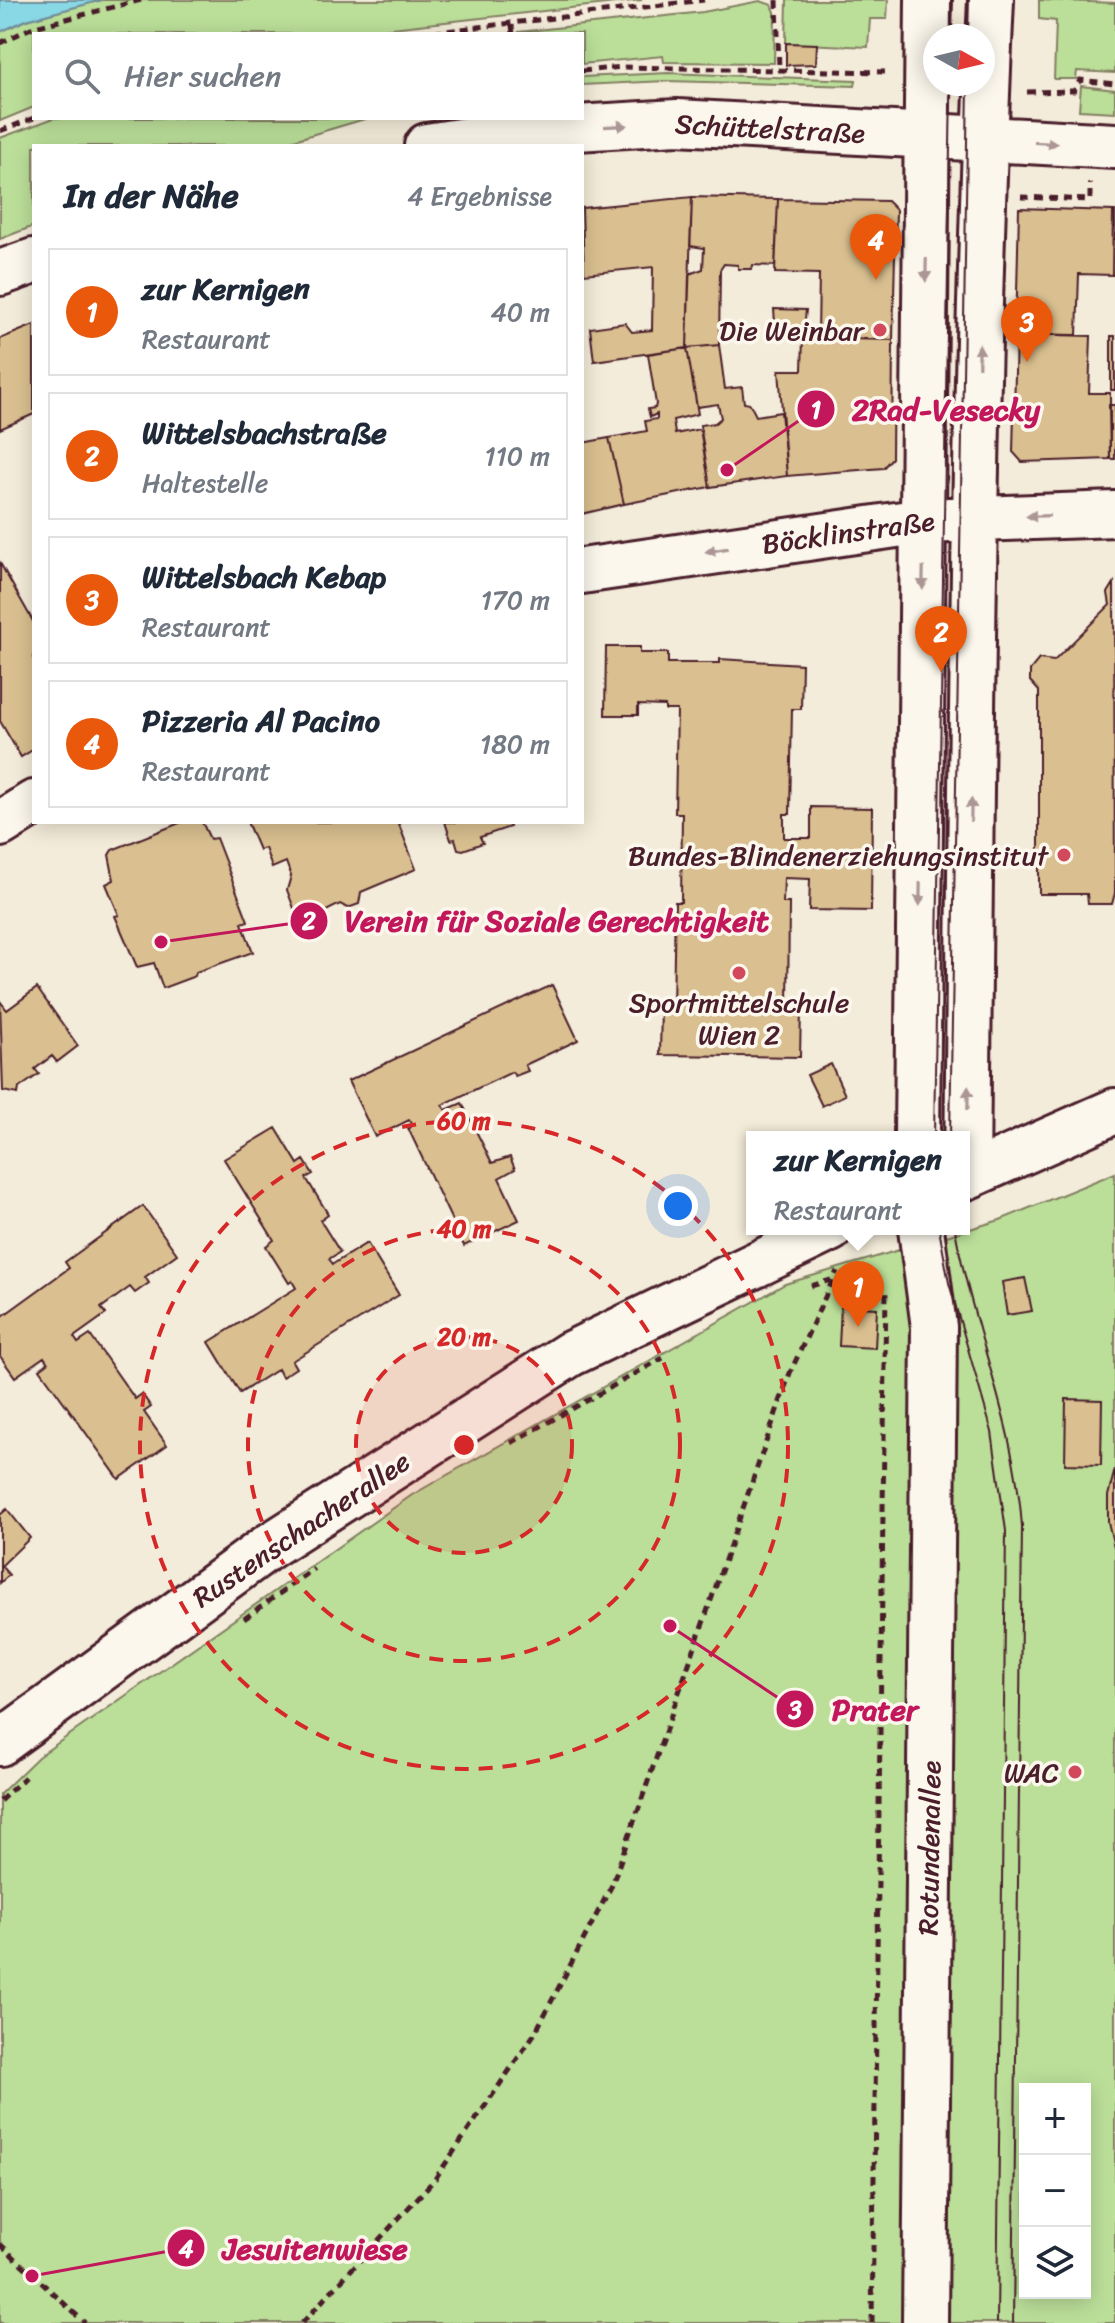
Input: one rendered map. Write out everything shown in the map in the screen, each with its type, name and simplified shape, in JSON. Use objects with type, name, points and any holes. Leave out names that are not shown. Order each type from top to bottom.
[{"type":"street","points":[[917,1131],[928,0]]},
{"type":"street","points":[[967,1131],[983,140],[991,0]]},
{"type":"street","name":"Schüttelstraße","points":[[440,144],[526,131],[677,122],[983,140],[1103,162]]},
{"type":"street","points":[[0,273],[32,262]]},
{"type":"street","name":"Böcklinstraße","points":[[584,571],[923,521],[1115,514]]},
{"type":"street","points":[[970,1175],[1115,1111]]},
{"type":"street","name":"Rotundenallee","points":[[922,1235],[934,1327],[925,2323]]},
{"type":"street","name":"Rustenschacherallee","points":[[0,1743],[268,1547],[570,1354],[836,1246]]},
{"type":"path","points":[[0,43],[31,28],[141,0]]},
{"type":"path","points":[[617,0],[618,11]]},
{"type":"path","points":[[440,32],[704,0]]},
{"type":"path","points":[[777,0],[779,70]]},
{"type":"path","points":[[512,25],[513,32]]},
{"type":"path","points":[[584,71],[637,67],[897,72]]},
{"type":"path","points":[[1014,93],[1074,91],[1080,80],[1115,84]]},
{"type":"path","points":[[0,131],[32,119]]},
{"type":"path","points":[[1008,197],[1090,200],[1103,162]]},
{"type":"path","points":[[302,2323],[435,2179],[535,2033],[612,1885],[790,1373],[831,1280],[836,1246]]},
{"type":"path","points":[[802,1288],[831,1280]]},
{"type":"path","points":[[872,2323],[886,1281]]},
{"type":"path","points":[[498,1450],[676,1350]]},
{"type":"path","points":[[236,1624],[326,1561]]},
{"type":"path","points":[[0,1801],[32,1771]]},
{"type":"path","points":[[0,2244],[85,2323]]},
{"type":"green space","points":[[102,0],[642,0],[356,32],[32,32],[32,108],[0,121],[0,32],[26,20]]},
{"type":"green space","points":[[787,0],[888,0],[887,19],[870,19],[868,47],[786,43]]},
{"type":"green space","points":[[1039,0],[1115,3],[1115,73],[1077,71],[1076,79],[1054,79],[1056,21],[1039,19]]},
{"type":"green space","points":[[760,1],[772,5],[775,12],[774,63],[664,62],[663,56],[584,64],[584,32],[518,32],[703,12]]},
{"type":"green space","points":[[668,73],[856,80],[855,86],[666,81],[584,85],[584,77]]},
{"type":"green space","points":[[1081,86],[1115,90],[1115,112],[1079,110]]},
{"type":"green space","points":[[49,120],[361,120],[281,144],[32,144],[32,227],[0,239],[0,138]]},
{"type":"green space","points":[[1115,1173],[1115,2323],[0,2323],[0,1794],[38,1757],[412,1495],[785,1284],[950,1235],[970,1235],[970,1229],[1000,1220]]},
{"type":"water","points":[[0,0],[102,0],[26,20],[0,32]]},
{"type":"building","points":[[786,43],[817,44],[816,64],[786,65]]},
{"type":"building","points":[[692,197],[778,199],[775,266],[753,265],[752,269],[738,269],[738,265],[724,264],[720,270],[719,345],[687,348],[689,274],[703,269],[704,248],[690,246]]},
{"type":"building","points":[[692,197],[687,348],[594,361],[590,328],[625,323],[632,332],[652,330],[653,267],[584,274],[584,208]]},
{"type":"building","points":[[778,199],[887,201],[896,210],[893,340],[818,337],[819,274],[775,273]]},
{"type":"building","points":[[1019,208],[1113,211],[1112,275],[1079,274],[1077,335],[1016,334]]},
{"type":"building","points":[[1115,211],[1115,275],[1112,275]]},
{"type":"building","points":[[774,309],[806,310],[803,338],[776,338]]},
{"type":"building","points":[[32,326],[32,415],[0,429],[0,339]]},
{"type":"building","points":[[1016,334],[1091,336],[1089,393],[1110,393],[1110,459],[1022,462],[1013,452]]},
{"type":"building","points":[[1111,336],[1115,336],[1115,390],[1111,390]]},
{"type":"building","points":[[803,338],[893,340],[892,458],[883,468],[787,476],[779,370],[802,370]]},
{"type":"building","points":[[719,345],[725,389],[742,387],[744,403],[750,404],[756,416],[781,412],[787,476],[710,487],[700,425],[715,423],[721,418],[718,404],[697,407],[687,348]]},
{"type":"building","points":[[687,348],[698,414],[673,420],[675,434],[700,429],[710,487],[624,504],[609,438],[647,431],[645,421],[657,419],[657,414],[650,417],[648,409],[655,408],[656,404],[648,354]]},
{"type":"building","points":[[1109,405],[1115,405],[1115,459],[1110,459]]},
{"type":"building","points":[[609,438],[624,504],[584,514],[584,443]]},
{"type":"building","points":[[0,563],[32,619],[32,750],[21,757],[0,721]]},
{"type":"building","name":"Bundes-Blindenerziehungsinstitut","points":[[1114,583],[1115,893],[1112,904],[1088,904],[1087,894],[1039,894],[1039,691],[1030,681],[1030,670],[1039,659],[1054,661],[1110,605],[1108,593]]},
{"type":"building","points":[[606,647],[640,647],[640,653],[668,653],[668,663],[720,663],[720,659],[802,664],[801,709],[792,709],[790,814],[784,814],[784,838],[811,838],[811,807],[872,808],[871,911],[809,910],[810,879],[784,878],[783,903],[789,903],[788,1008],[801,1008],[800,1057],[660,1055],[661,1006],[673,1007],[675,902],[681,902],[682,813],[675,813],[677,710],[665,710],[665,706],[638,705],[638,715],[605,715]]},
{"type":"building","points":[[177,824],[203,824],[210,839],[216,838],[248,921],[242,923],[253,952],[196,972],[195,976],[163,988],[154,963],[137,967],[115,916],[119,915],[106,884],[114,880],[109,855],[112,850]]},
{"type":"building","points":[[248,824],[399,824],[416,869],[361,892],[359,904],[348,908],[340,904],[308,920],[297,916],[287,890],[291,876],[286,862],[272,868],[265,848],[259,850]]},
{"type":"building","points":[[446,824],[509,824],[510,827],[480,837],[483,843],[463,850],[458,849],[455,839],[451,840]]},
{"type":"building","points":[[552,985],[578,1040],[525,1065],[528,1071],[515,1076],[512,1072],[442,1105],[446,1110],[462,1103],[492,1163],[510,1157],[515,1169],[499,1178],[519,1220],[464,1246],[408,1128],[412,1126],[409,1120],[375,1137],[348,1081]]},
{"type":"building","points":[[37,988],[78,1046],[57,1062],[52,1056],[35,1069],[39,1074],[19,1088],[18,1094],[3,1091],[0,1001],[7,1010]]},
{"type":"building","points":[[831,1064],[845,1095],[822,1106],[807,1075]]},
{"type":"building","points":[[276,1128],[298,1164],[304,1160],[313,1174],[306,1178],[328,1214],[320,1220],[340,1252],[329,1259],[333,1264],[367,1243],[399,1295],[292,1361],[296,1368],[282,1377],[278,1369],[240,1393],[209,1342],[296,1288],[292,1281],[289,1283],[266,1246],[274,1240],[224,1159]]},
{"type":"building","points":[[143,1206],[177,1254],[145,1277],[149,1283],[135,1293],[130,1287],[101,1308],[106,1314],[74,1337],[78,1343],[90,1335],[135,1399],[142,1394],[151,1407],[144,1412],[167,1445],[119,1479],[40,1369],[48,1363],[44,1357],[15,1377],[0,1356],[0,1318],[69,1268],[65,1262]]},
{"type":"building","points":[[1025,1278],[1032,1311],[1007,1315],[1002,1282]]},
{"type":"building","points":[[841,1306],[877,1308],[875,1348],[839,1346]]},
{"type":"building","points":[[1066,1399],[1102,1400],[1101,1465],[1065,1464]]},
{"type":"building","points":[[1115,1469],[1115,1551],[1108,1522],[1108,1496]]},
{"type":"building","points":[[7,1509],[30,1538],[1,1566],[9,1575],[0,1583],[0,1515]]},
{"type":"tram line","points":[[952,24],[953,0]]},
{"type":"tram line","points":[[968,24],[969,0]]},
{"type":"tram line","points":[[934,1131],[951,96]]},
{"type":"tram line","points":[[950,1131],[968,96]]},
{"type":"tram line","points":[[940,1235],[949,1283],[992,1432],[1006,1531],[997,2323]]},
{"type":"tram line","points":[[956,1235],[1011,1450],[1022,1526],[1013,2323]]},
{"type":"place","name":"Pizzeria Al Pacino","points":[[876,280]]},
{"type":"place","name":"Die Weinbar","points":[[880,330]]},
{"type":"place","name":"Wittelsbach Kebap","points":[[1027,362]]},
{"type":"place","name":"2Rad-Vesecky","points":[[727,470]]},
{"type":"place","name":"Wittelsbachstraße","points":[[941,672]]},
{"type":"place","name":"Bundes-Blindenerziehungsinstitut","points":[[1064,855]]},
{"type":"place","name":"Verein für Soziale Gerechtigkeit","points":[[161,942]]},
{"type":"place","name":"Sportmittelschule Wien 2","points":[[739,973]]},
{"type":"place","name":"zur Kernigen","points":[[858,1327]]},
{"type":"place","name":"Prater","points":[[670,1626]]},
{"type":"place","name":"WAC","points":[[1075,1772]]},
{"type":"place","name":"Jesuitenwiese","points":[[32,2276]]}]
